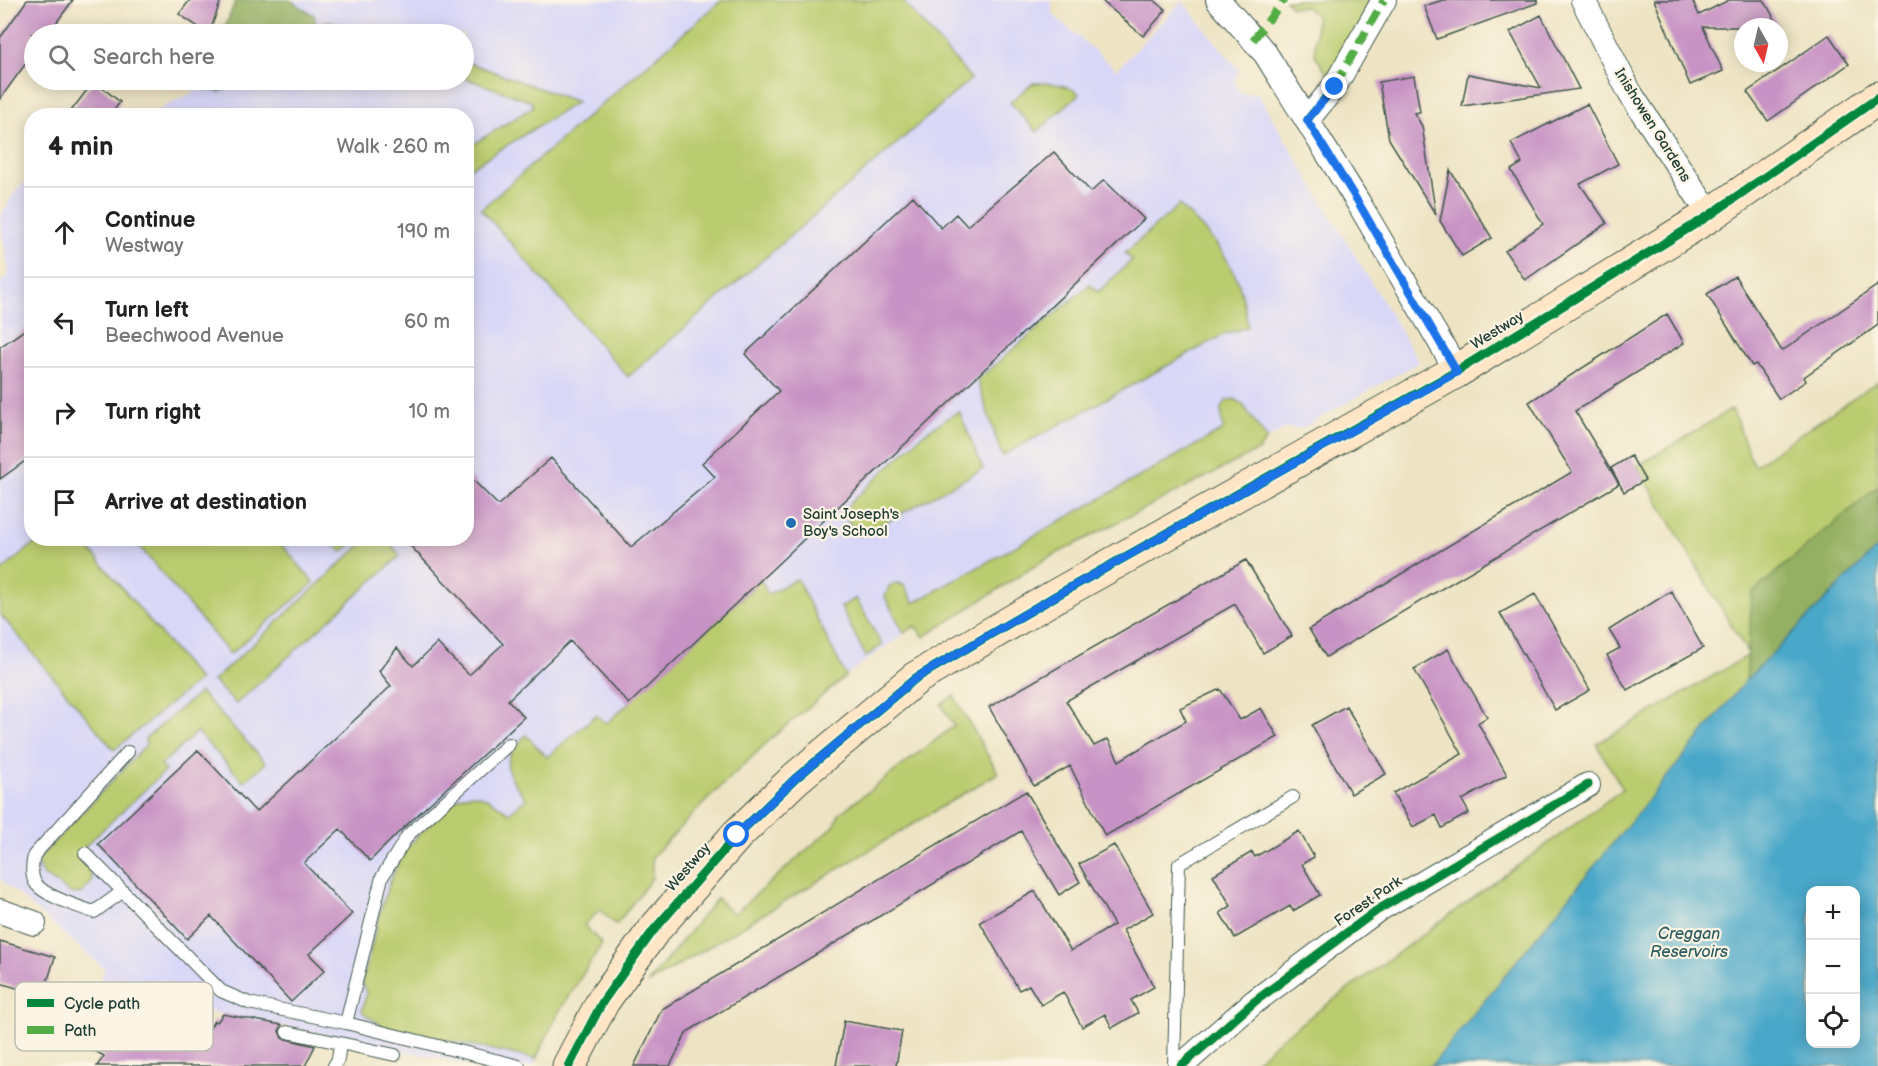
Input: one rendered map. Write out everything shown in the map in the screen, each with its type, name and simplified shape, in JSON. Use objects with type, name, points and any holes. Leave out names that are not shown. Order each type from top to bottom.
[{"type":"street","points":[[1218,0],[1265,53],[1358,202],[1457,372]]},
{"type":"street","points":[[1307,120],[1335,87],[1384,0]]},
{"type":"street","name":"Inishowen Gardens","points":[[1582,0],[1630,93],[1710,215]]},
{"type":"street","name":"Westway","points":[[569,1066],[603,1001],[653,932],[737,835],[796,778],[916,678],[1059,594],[1457,372],[1710,215],[1878,98]]},
{"type":"street","name":"Forest Park","points":[[1181,1066],[1254,1002],[1376,911],[1588,785]]},
{"type":"street","points":[[0,911],[34,923]]},
{"type":"lane","points":[[346,1023],[382,877],[408,835],[510,744]]},
{"type":"lane","points":[[122,892],[94,912],[55,896],[36,884],[31,868],[34,855],[128,752]]},
{"type":"lane","points":[[1174,1066],[1179,864],[1293,797]]},
{"type":"lane","points":[[85,853],[212,982]]},
{"type":"lane","points":[[213,983],[221,991],[249,1003],[346,1023],[519,1066]]},
{"type":"lane","points":[[287,1032],[395,1055]]},
{"type":"lane","points":[[334,1066],[338,1059],[340,1043]]},
{"type":"shaded area","name":"Saint Joseph's Boy's School","points":[[236,0],[1048,0],[1052,2],[1052,14],[1117,70],[1182,1],[1239,70],[1234,83],[1242,94],[1257,93],[1419,362],[1302,428],[1286,428],[1267,439],[1259,450],[1044,560],[924,637],[915,626],[845,676],[774,736],[652,857],[652,878],[616,925],[600,910],[584,925],[602,944],[558,1013],[533,1066],[477,1066],[213,1012],[213,982],[99,982],[105,969],[0,879],[0,283],[9,274],[0,218],[15,191],[24,183],[24,546],[474,546],[474,108],[162,108],[198,90],[474,90],[474,24],[226,24]]},
{"type":"green space","points":[[236,0],[290,0],[314,15],[316,24],[226,24]]},
{"type":"green space","points":[[722,0],[902,0],[971,79],[628,377],[481,209]]},
{"type":"green space","points":[[1285,0],[1376,0],[1332,82],[1315,55],[1316,15],[1305,7],[1292,7]]},
{"type":"green space","points":[[330,21],[339,24],[322,24]]},
{"type":"green space","points":[[474,65],[577,102],[474,166],[474,144],[533,107],[532,102],[474,82]]},
{"type":"green space","points":[[1033,83],[1063,86],[1079,94],[1037,132],[1010,102]]},
{"type":"green space","points":[[1179,205],[1216,244],[1231,266],[1241,291],[1248,327],[1225,334],[1002,456],[977,380],[1090,284],[1098,292],[1132,260],[1125,253]]},
{"type":"green space","points":[[1878,381],[1878,1066],[1251,1066],[1281,1038],[1623,789],[1596,744],[1749,655],[1637,466],[1732,409],[1754,466]]},
{"type":"green space","points":[[1235,399],[1243,405],[1267,439],[1259,450],[1044,560],[924,637],[915,626],[904,633],[885,597],[889,586],[896,583],[904,585],[914,603],[1223,430],[1221,408],[1226,401]]},
{"type":"green space","points":[[959,411],[983,469],[860,536],[841,512],[924,433]]},
{"type":"green space","points":[[1878,486],[1878,547],[1746,680],[1752,593]]},
{"type":"green space","points":[[32,546],[87,546],[199,680],[114,750],[0,614],[0,572]]},
{"type":"green space","points":[[139,546],[283,546],[314,583],[230,654]]},
{"type":"green space","points":[[336,546],[350,546],[342,552]]},
{"type":"green space","points":[[360,546],[392,546],[400,556],[236,704],[213,681]]},
{"type":"green space","points":[[797,579],[846,676],[774,736],[652,857],[652,878],[616,925],[600,910],[584,925],[602,944],[558,1013],[536,1059],[384,1027],[362,1012],[366,993],[362,982],[383,902],[402,856],[419,834],[454,801],[466,795],[473,794],[486,798],[509,813],[526,799],[509,773],[508,760],[526,735],[547,757],[596,715],[607,723],[761,580],[768,594]]},
{"type":"green space","points":[[856,598],[882,645],[866,657],[841,607]]},
{"type":"green space","points":[[200,692],[266,763],[244,782],[197,732],[161,765],[165,771],[79,852],[86,862],[93,881],[82,893],[72,894],[42,874],[38,864],[41,856],[146,745],[145,739]]},
{"type":"green space","points":[[954,696],[998,773],[647,984],[717,898],[734,914],[835,825],[839,814],[954,726],[941,704]]},
{"type":"water","name":"Creggan Reservoirs","points":[[1878,547],[1878,1066],[1431,1066],[1746,680]]},
{"type":"building","points":[[27,0],[73,0],[55,24],[24,24],[24,66],[0,99],[0,38]]},
{"type":"building","points":[[190,0],[221,0],[213,24],[194,24],[179,14]]},
{"type":"building","points":[[1101,0],[1154,0],[1166,10],[1143,36]]},
{"type":"building","points":[[1443,0],[1537,0],[1537,3],[1437,39],[1424,6]]},
{"type":"building","points":[[1654,0],[1692,0],[1699,15],[1729,0],[1764,0],[1774,18],[1734,18],[1734,27],[1703,27],[1723,71],[1690,85]]},
{"type":"building","points":[[1541,15],[1579,89],[1462,106],[1468,74],[1541,88],[1510,32]]},
{"type":"building","points":[[1829,35],[1849,64],[1768,121],[1747,92],[1776,72],[1788,72],[1788,64]]},
{"type":"building","points":[[1414,76],[1420,112],[1414,113],[1422,126],[1436,215],[1389,139],[1379,82]]},
{"type":"building","points":[[87,90],[105,90],[120,102],[116,108],[73,108]]},
{"type":"building","points":[[1587,104],[1618,164],[1580,184],[1607,223],[1525,280],[1505,251],[1543,224],[1511,170],[1522,163],[1511,143]]},
{"type":"building","points":[[1054,152],[1091,192],[1104,180],[1144,219],[629,704],[570,641],[508,700],[524,717],[370,861],[340,829],[304,863],[352,914],[309,954],[325,970],[291,1002],[211,916],[187,939],[98,844],[198,750],[256,812],[391,686],[379,671],[397,648],[413,666],[437,643],[469,675],[503,644],[411,546],[474,546],[474,481],[498,505],[551,458],[631,547],[715,477],[702,463],[779,391],[745,354],[913,196],[941,228],[956,214],[967,226]]},
{"type":"building","points":[[1450,170],[1492,238],[1462,256],[1440,221]]},
{"type":"building","points":[[1735,276],[1782,351],[1878,285],[1878,325],[1804,377],[1806,381],[1779,399],[1756,364],[1752,366],[1707,294]]},
{"type":"building","points":[[1667,314],[1684,343],[1575,411],[1619,484],[1326,657],[1309,629],[1572,472],[1529,402]]},
{"type":"building","points":[[24,330],[24,462],[0,479],[0,347]]},
{"type":"building","points":[[1631,456],[1645,480],[1624,492],[1611,468]]},
{"type":"building","points":[[1246,560],[1292,636],[1263,653],[1235,604],[1066,701],[1094,746],[1108,739],[1119,761],[1186,721],[1180,708],[1220,689],[1240,720],[1261,708],[1278,737],[1105,836],[1070,766],[1034,786],[989,707]]},
{"type":"building","points":[[1671,591],[1703,648],[1627,690],[1607,655],[1620,648],[1609,630]]},
{"type":"building","points":[[1535,594],[1590,690],[1555,710],[1500,613]]},
{"type":"building","points":[[1448,649],[1487,717],[1478,723],[1507,775],[1462,800],[1469,813],[1442,828],[1436,815],[1413,827],[1393,793],[1462,754],[1414,669]]},
{"type":"building","points":[[1346,706],[1386,774],[1351,794],[1312,725]]},
{"type":"building","points":[[1026,791],[1080,882],[1059,895],[1021,831],[687,1032],[670,1066],[634,1066],[662,1009]]},
{"type":"building","points":[[1299,831],[1314,857],[1302,864],[1320,895],[1293,911],[1290,906],[1235,938],[1220,913],[1231,906],[1213,875],[1252,852],[1255,857]]},
{"type":"building","points":[[1114,845],[1153,913],[1123,930],[1154,987],[1131,1000],[1138,1013],[1112,1028],[1105,1014],[1082,1027],[1063,992],[1041,1005],[1029,985],[1019,990],[980,922],[1035,891],[1071,951],[1114,925],[1079,864]]},
{"type":"building","points":[[0,941],[55,957],[47,982],[15,982],[15,988],[0,983]]},
{"type":"building","points":[[223,1014],[282,1025],[279,1031],[282,1038],[315,1046],[305,1066],[97,1066],[104,1056],[95,1051],[213,1051],[213,1023],[217,1022]]},
{"type":"building","points":[[844,1021],[902,1031],[896,1066],[836,1066]]},
{"type":"marked path","points":[[1253,40],[1284,0]]},
{"type":"marked path","points":[[1307,120],[1334,87],[1384,0]]},
{"type":"cycle path","points":[[569,1066],[603,1001],[653,931],[737,835],[796,778],[916,678],[1059,594],[1457,371],[1710,215],[1878,98]]},
{"type":"cycle path","points":[[1181,1066],[1254,1002],[1376,911],[1588,785]]},
{"type":"place","name":"Saint Joseph's Boy's School","points":[[791,523]]},
{"type":"route","points":[[737,835],[796,778],[916,678],[1059,594],[1457,372],[1358,202],[1307,120],[1335,87]]}]
